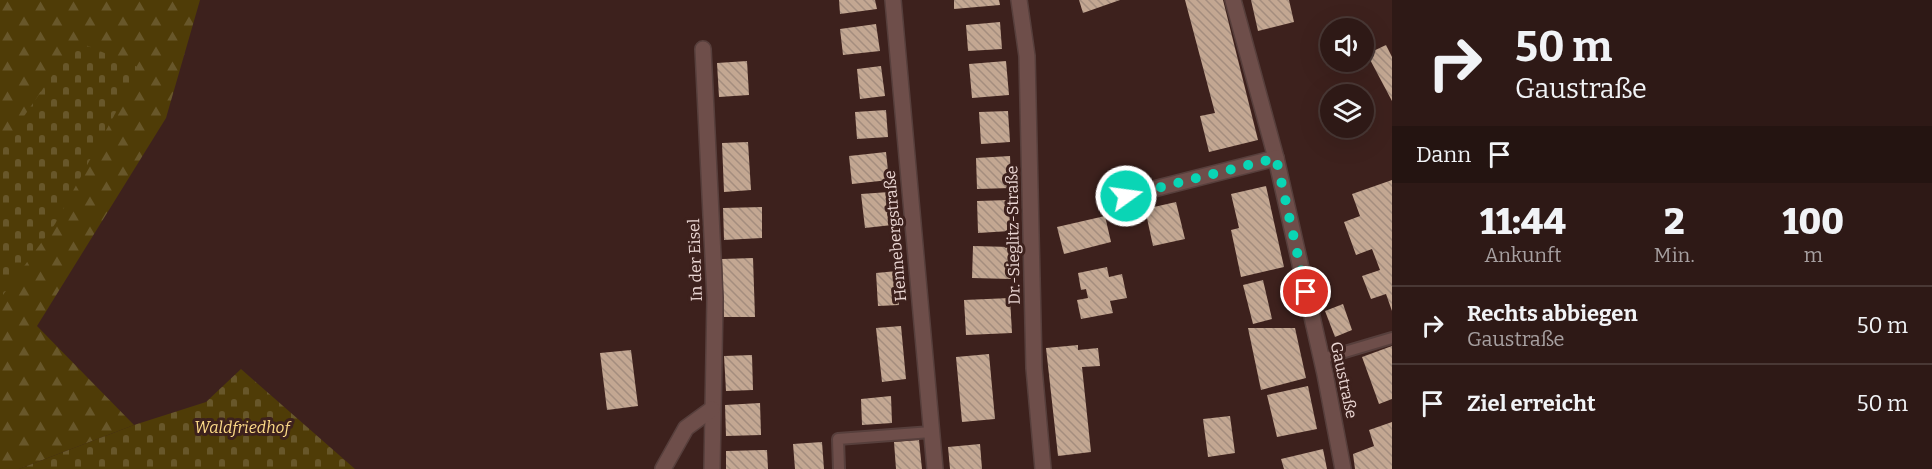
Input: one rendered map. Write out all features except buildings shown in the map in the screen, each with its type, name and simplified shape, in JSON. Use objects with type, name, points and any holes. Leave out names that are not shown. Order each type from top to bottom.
[{"type":"street","name":"Hennebergstraße","points":[[893,0],[935,469]]},
{"type":"street","name":"Dr.-Sieglitz-Straße","points":[[1019,0],[1027,56],[1034,368],[1043,469]]},
{"type":"street","name":"Gaustraße","points":[[1233,0],[1276,158],[1343,469]]},
{"type":"street","name":"In der Eisel","points":[[703,49],[715,298],[712,469]]},
{"type":"street","points":[[1126,196],[1276,158]]},
{"type":"street","points":[[663,469],[686,428],[712,409]]},
{"type":"lane","points":[[1321,359],[1392,338]]},
{"type":"lane","points":[[839,469],[838,439],[931,432]]},
{"type":"green space","points":[[0,0],[200,0],[166,118],[37,326],[134,425],[19,469],[0,469]]},
{"type":"green space","points":[[76,41],[140,68],[55,224],[0,299],[0,151]]},
{"type":"green space","name":"Waldfriedhof","points":[[241,369],[355,469],[19,469],[134,425],[206,402]]},
{"type":"route","points":[[1126,196],[1276,158],[1306,292]]}]
